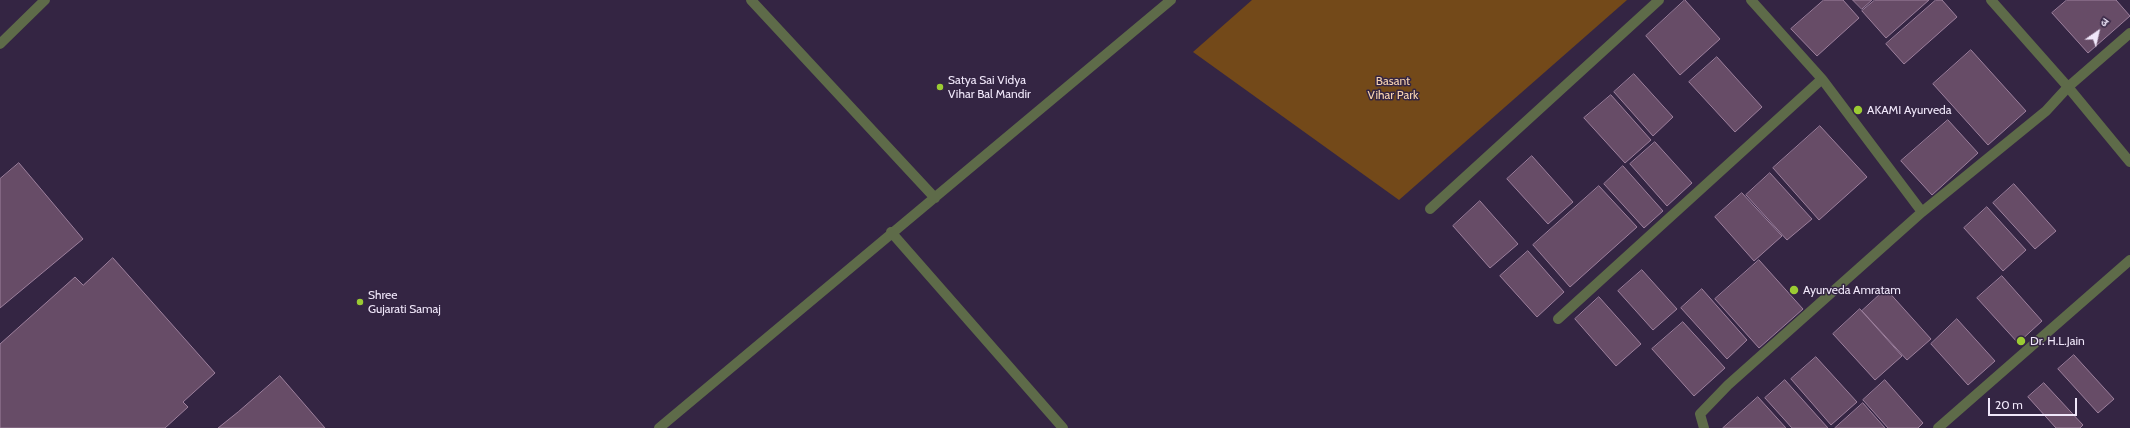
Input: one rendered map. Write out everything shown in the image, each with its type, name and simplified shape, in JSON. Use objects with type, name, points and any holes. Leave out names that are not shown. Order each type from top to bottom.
[{"type":"street","points":[[0,44],[45,0]]},
{"type":"street","points":[[751,0],[935,198]]},
{"type":"street","points":[[659,428],[891,232],[935,198],[1171,0]]},
{"type":"street","points":[[1430,209],[1659,0]]},
{"type":"street","points":[[1751,0],[1822,79],[1922,212]]},
{"type":"street","points":[[1991,0],[2068,87],[2130,162]]},
{"type":"street","points":[[1704,428],[1700,414],[1728,385],[1922,212],[2046,110],[2068,87],[2130,33]]},
{"type":"street","points":[[1558,319],[1822,79]]},
{"type":"street","points":[[891,232],[1062,428]]},
{"type":"street","points":[[1938,428],[2130,260]]},
{"type":"green space","name":"Basant Vihar Park","points":[[1252,0],[1627,0],[1399,200],[1193,52]]},
{"type":"building","points":[[1685,0],[1720,39],[1680,75],[1646,36]]},
{"type":"building","points":[[1824,0],[1843,0],[1859,18],[1817,56],[1791,29]]},
{"type":"building","points":[[1853,0],[1872,0],[1862,9]]},
{"type":"building","points":[[1875,0],[1929,0],[1886,38],[1862,11]]},
{"type":"building","points":[[1936,0],[1942,0],[1957,17],[1904,64],[1886,44]]},
{"type":"building","points":[[2067,0],[2116,0],[2130,16],[2088,53],[2052,13]]},
{"type":"building","points":[[1971,50],[2026,111],[1988,145],[1933,84]]},
{"type":"building","points":[[1717,57],[1762,107],[1735,132],[1689,82]]},
{"type":"building","points":[[1634,74],[1673,117],[1653,136],[1614,92]]},
{"type":"building","points":[[1611,95],[1651,140],[1625,163],[1584,118]]},
{"type":"building","points":[[1948,120],[1978,153],[1932,195],[1901,161]]},
{"type":"building","points":[[1820,126],[1867,177],[1819,220],[1773,168]]},
{"type":"building","points":[[1655,142],[1692,183],[1667,206],[1630,164]]},
{"type":"building","points":[[1532,156],[1573,202],[1548,224],[1507,179]]},
{"type":"building","points":[[19,163],[83,239],[0,308],[0,179]]},
{"type":"building","points":[[1623,166],[1663,211],[1644,228],[1604,184]]},
{"type":"building","points":[[1770,173],[1812,219],[1787,240],[1746,195]]},
{"type":"building","points":[[2014,184],[2056,231],[2035,249],[1993,203]]},
{"type":"building","points":[[1599,186],[1637,227],[1570,287],[1533,245]]},
{"type":"building","points":[[1742,193],[1782,236],[1754,261],[1715,217]]},
{"type":"building","points":[[1480,201],[1518,244],[1490,268],[1453,226]]},
{"type":"building","points":[[1987,207],[2026,250],[2003,271],[1964,228]]},
{"type":"building","points":[[1528,251],[1564,292],[1537,317],[1500,276]]},
{"type":"building","points":[[113,258],[215,373],[183,402],[188,407],[165,428],[0,428],[0,344],[75,277],[83,285]]},
{"type":"building","points":[[1759,260],[1803,309],[1759,348],[1715,299]]},
{"type":"building","points":[[1642,270],[1677,309],[1653,330],[1618,291]]},
{"type":"building","points":[[2002,276],[2042,321],[2018,343],[1977,298]]},
{"type":"building","points":[[1702,289],[1747,340],[1727,359],[1681,308]]},
{"type":"building","points":[[1886,289],[1931,339],[1907,360],[1862,311]]},
{"type":"building","points":[[1599,297],[1641,344],[1616,366],[1575,319]]},
{"type":"building","points":[[1860,309],[1902,356],[1875,380],[1833,334]]},
{"type":"building","points":[[1957,319],[1995,361],[1968,385],[1931,344]]},
{"type":"building","points":[[1683,322],[1725,368],[1694,396],[1652,349]]},
{"type":"building","points":[[2074,355],[2114,399],[2098,413],[2058,369]]},
{"type":"building","points":[[1816,357],[1857,402],[1831,425],[1791,379]]},
{"type":"building","points":[[280,376],[325,428],[218,428],[238,412]]},
{"type":"building","points":[[1785,380],[1828,428],[1792,428],[1765,398]]},
{"type":"building","points":[[1885,380],[1923,423],[1918,428],[1888,428],[1863,400]]},
{"type":"building","points":[[2044,383],[2083,425],[2080,428],[2056,428],[2028,397]]},
{"type":"building","points":[[1758,397],[1786,428],[1723,428]]},
{"type":"building","points":[[1863,403],[1885,428],[1835,428]]},
{"type":"place","name":"Satya Sai Vidya Vihar Bal Mandir","points":[[940,87]]},
{"type":"place","name":"AKAMI Ayurveda","points":[[1858,110]]},
{"type":"place","name":"Ayurveda Amratam","points":[[1794,290]]},
{"type":"place","name":"Shree Gujarati Samaj","points":[[360,302]]},
{"type":"place","name":"Dr. H.L.Jain","points":[[2021,341]]}]
